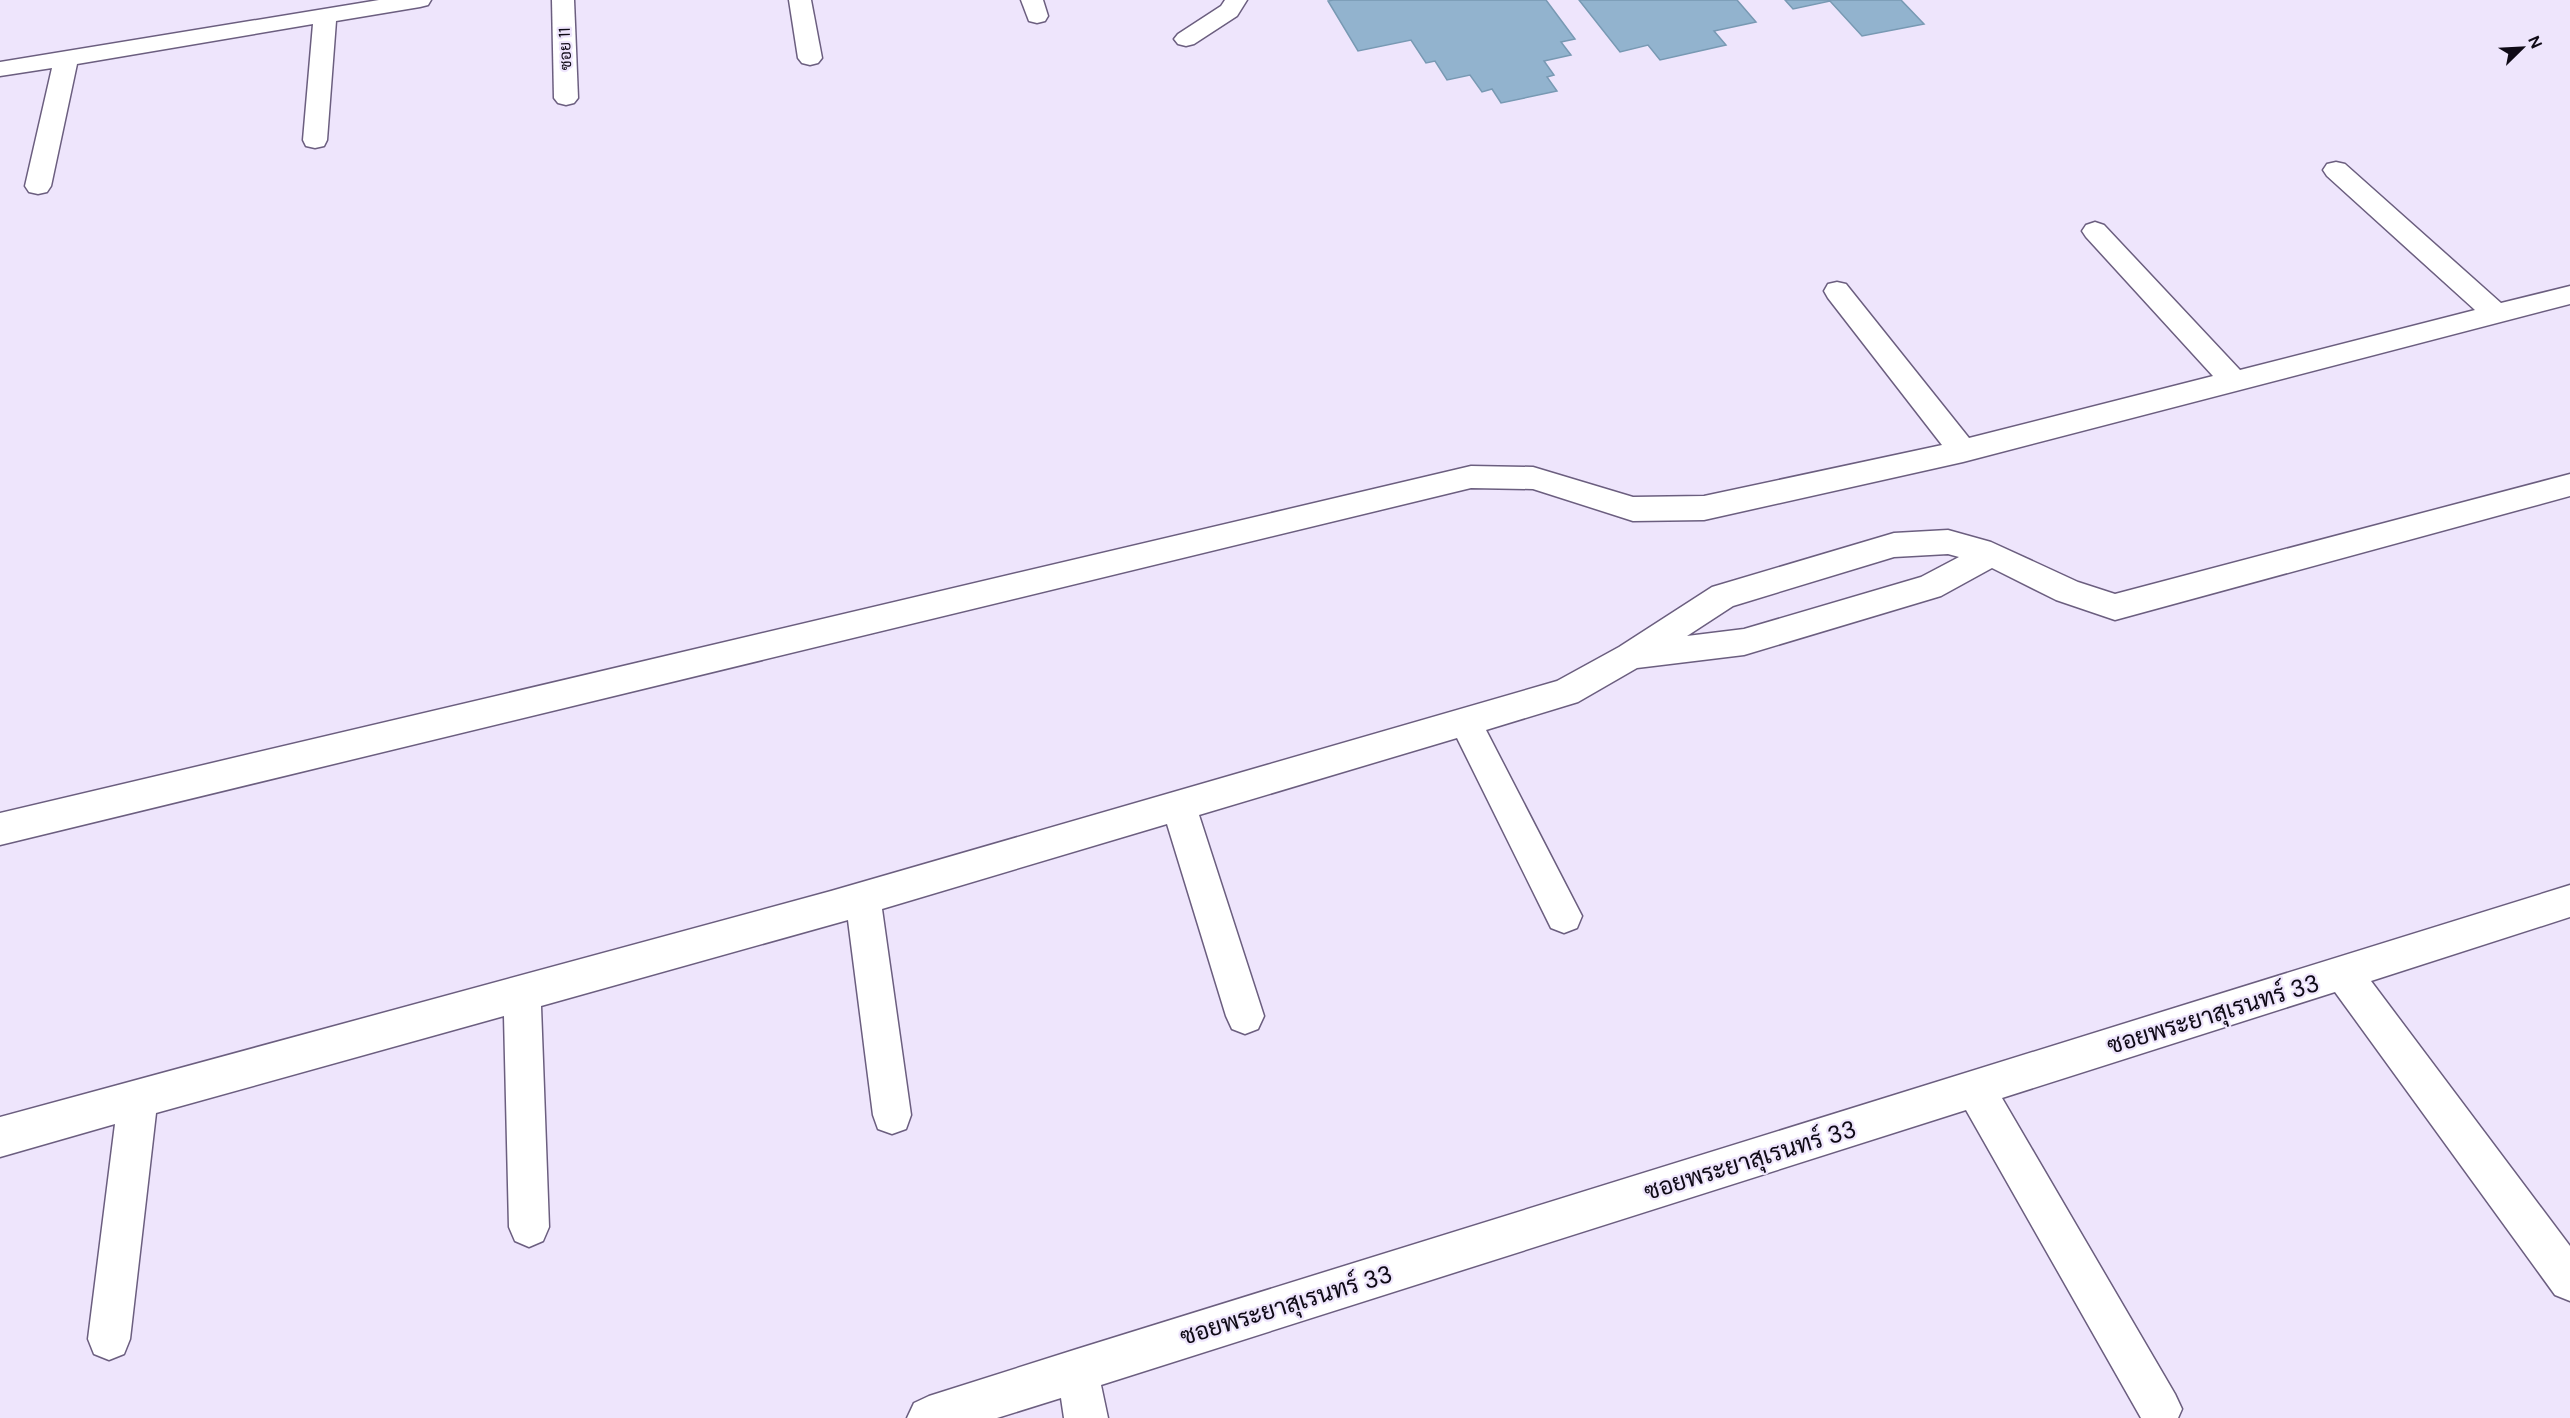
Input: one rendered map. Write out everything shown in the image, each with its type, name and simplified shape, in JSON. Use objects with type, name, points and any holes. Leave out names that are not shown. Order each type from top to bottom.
[{"type":"street","points":[[0,69],[420,0]]},
{"type":"street","name":"ซอย 11","points":[[563,0],[566,98]]},
{"type":"street","points":[[800,0],[810,58]]},
{"type":"street","points":[[1186,39],[1229,11],[1236,0]]},
{"type":"street","points":[[315,140],[325,15]]},
{"type":"street","points":[[38,186],[66,58]]},
{"type":"street","points":[[2336,170],[2496,314]]},
{"type":"street","points":[[2095,231],[2234,381]]},
{"type":"street","points":[[1837,291],[1963,451]]},
{"type":"street","points":[[0,829],[1471,477],[1533,478],[1633,509],[1704,508],[1963,451],[2570,295]]},
{"type":"street","points":[[0,1137],[862,899],[1566,692],[1630,656],[1723,596],[1894,545],[1948,542],[1991,554],[2067,591],[2115,607],[2570,485]]},
{"type":"street","points":[[1630,656],[1744,642],[1930,587],[1991,554]]},
{"type":"street","points":[[1465,721],[1564,916]]},
{"type":"street","points":[[1179,806],[1245,1016]]},
{"type":"street","points":[[862,899],[892,1115]]},
{"type":"street","name":"ซอยพระยาสุเรนทร์ 33","points":[[929,1418],[2570,901]]},
{"type":"street","points":[[2343,974],[2570,1280]]},
{"type":"street","points":[[522,993],[529,1227]]},
{"type":"street","points":[[1975,1089],[2160,1409]]},
{"type":"street","points":[[109,1339],[138,1099]]},
{"type":"street","points":[[1077,1370],[1086,1418]]},
{"type":"building","points":[[1546,0],[1575,39],[1561,42],[1571,55],[1544,61],[1554,75],[1547,77],[1557,91],[1501,103],[1492,89],[1482,92],[1470,75],[1447,80],[1435,61],[1426,63],[1411,40],[1358,51],[1328,1]]},
{"type":"building","points":[[1579,0],[1737,0],[1756,22],[1714,31],[1726,45],[1660,60],[1648,45],[1620,52]]},
{"type":"building","points":[[1785,0],[1901,0],[1924,24],[1862,36],[1830,1],[1793,9]]}]
